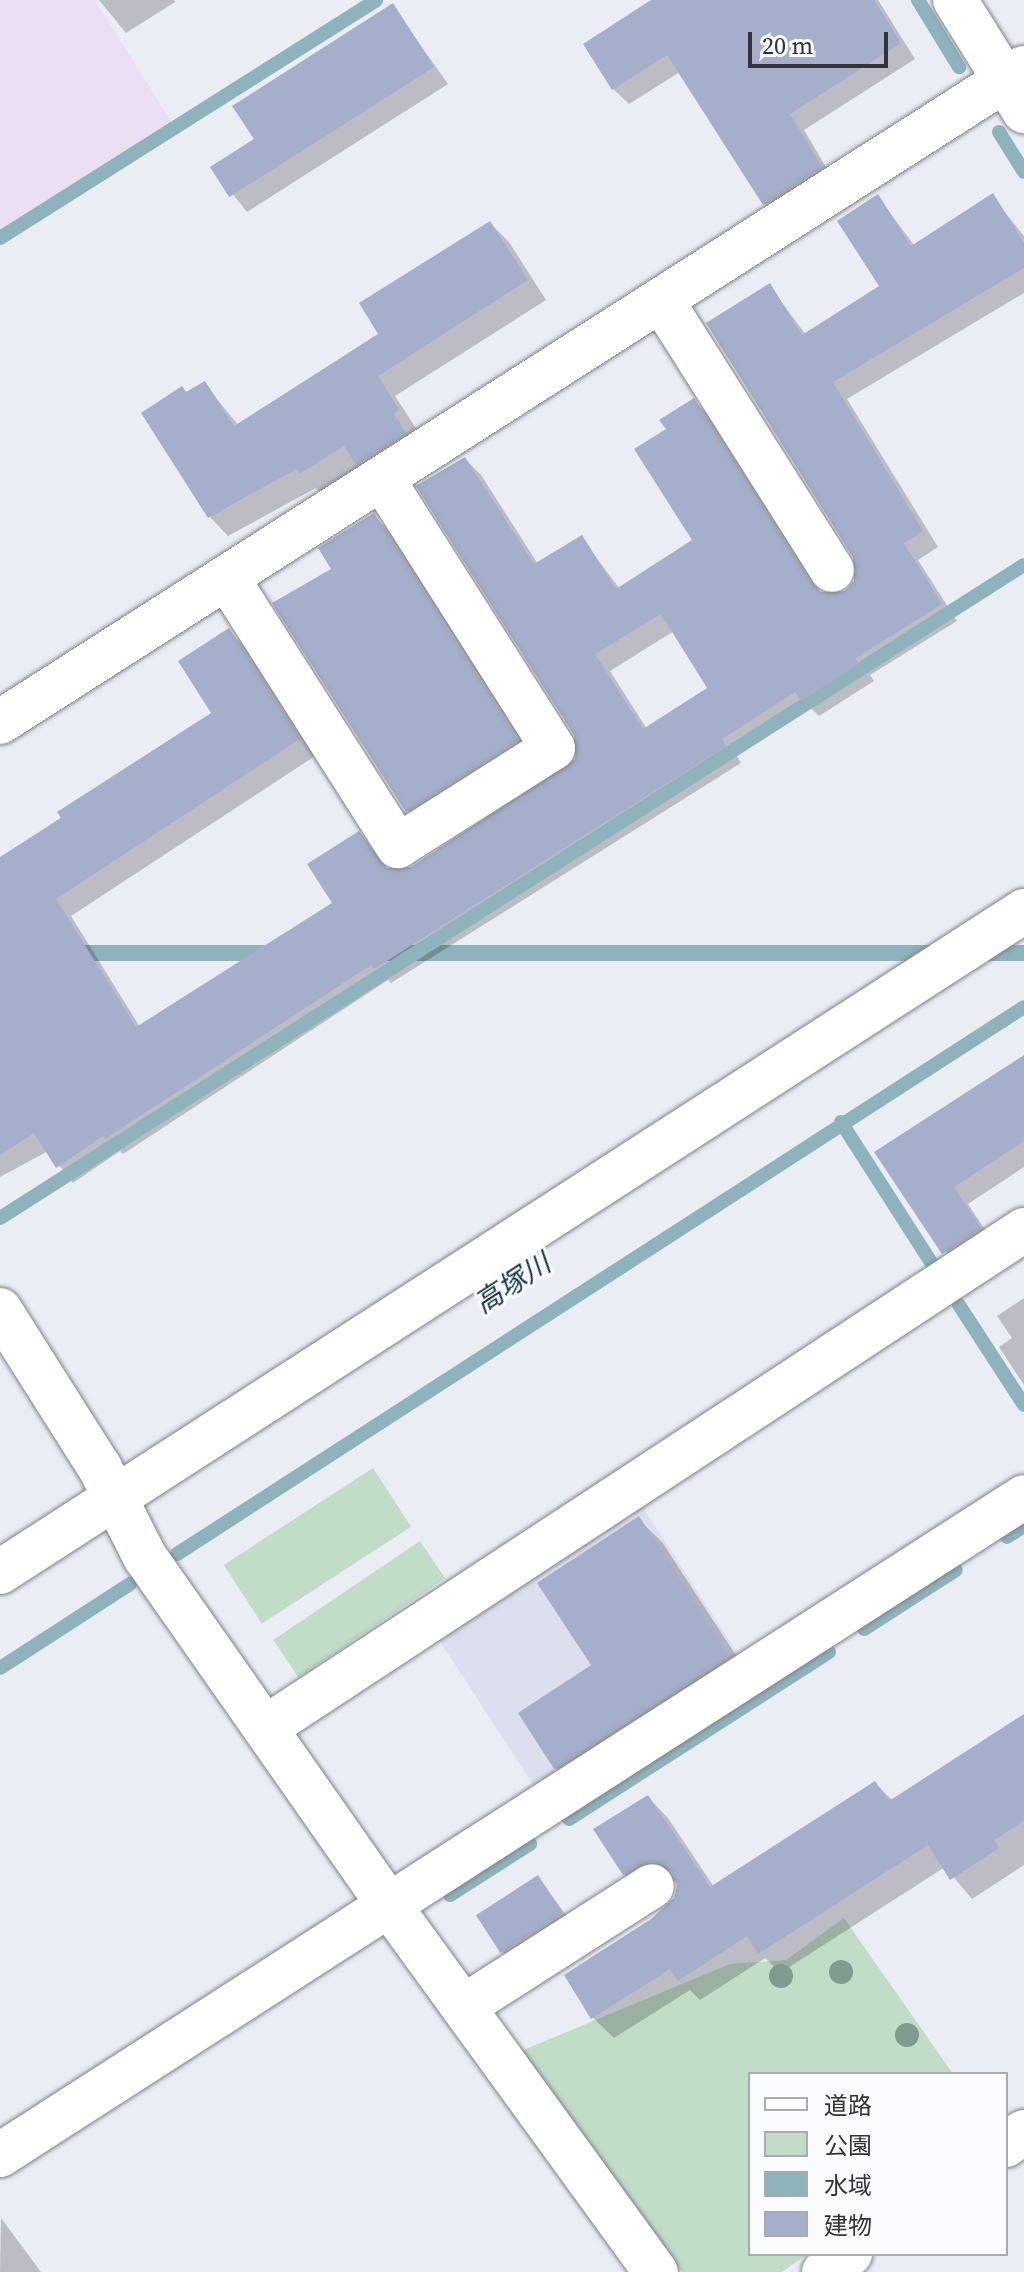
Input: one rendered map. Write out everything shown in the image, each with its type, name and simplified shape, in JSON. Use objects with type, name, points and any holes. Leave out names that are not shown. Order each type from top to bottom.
[{"type":"street","points":[[0,722],[662,301],[1018,87],[955,0]]},
{"type":"street","points":[[662,301],[832,570]]},
{"type":"street","points":[[227,578],[398,846],[553,748],[382,479]]},
{"type":"street","points":[[0,1572],[124,1520],[1024,911]]},
{"type":"street","points":[[265,1728],[1024,1230]]},
{"type":"street","points":[[0,1310],[100,1468],[124,1520],[265,1728],[389,1905],[656,2272]]},
{"type":"street","points":[[0,2155],[1024,1497]]},
{"type":"street","points":[[463,2007],[652,1886]]},
{"type":"street","points":[[824,2272],[847,2256]]},
{"type":"shaded area","points":[[0,0],[95,0],[173,124],[0,234]]},
{"type":"shaded area","points":[[638,1500],[739,1655],[535,1788],[434,1632]]},
{"type":"green space","points":[[373,1468],[411,1527],[262,1624],[224,1565]]},
{"type":"green space","points":[[420,1541],[445,1578],[298,1677],[273,1640]]},
{"type":"green space","points":[[844,1918],[952,2072],[748,2072],[748,2256],[805,2256],[782,2272],[682,2272],[521,2051],[730,1964],[786,1960]]},
{"type":"water","points":[[0,945],[1024,945],[1024,961],[0,961]]},
{"type":"building","points":[[651,0],[874,0],[901,43],[790,114],[822,167],[763,205],[667,55],[612,90],[583,44]]},
{"type":"building","points":[[393,3],[434,67],[229,197],[210,167],[254,139],[232,106]]},
{"type":"building","points":[[993,193],[1024,243],[1024,268],[833,382],[923,531],[904,543],[942,604],[856,658],[859,664],[801,701],[795,692],[722,739],[726,746],[374,969],[371,965],[56,1168],[34,1133],[0,1155],[0,857],[61,818],[57,812],[211,713],[178,661],[229,628],[300,739],[56,899],[136,1027],[332,903],[307,864],[359,831],[386,868],[411,867],[575,759],[574,735],[416,486],[465,457],[534,564],[582,535],[616,589],[692,540],[634,449],[666,429],[659,420],[694,398],[811,583],[821,592],[845,591],[854,581],[853,557],[706,323],[770,283],[802,335],[879,286],[837,221],[878,194],[911,246]],"holes":[[[661,614],[707,688],[643,729],[595,654]]]},
{"type":"building","points":[[490,221],[528,280],[378,376],[399,410],[394,414],[406,433],[356,465],[344,446],[299,474],[296,469],[208,518],[141,413],[182,386],[186,392],[205,381],[234,426],[378,334],[359,303]]},
{"type":"building","points":[[374,513],[518,740],[406,812],[272,603],[331,569],[318,548]]},
{"type":"building","points":[[1024,1055],[1024,1141],[954,1187],[981,1228],[942,1254],[874,1152]]},
{"type":"building","points":[[639,1516],[729,1656],[554,1769],[518,1713],[591,1665],[537,1583]]},
{"type":"building","points":[[1024,1714],[1024,1821],[994,1840],[999,1848],[950,1880],[928,1845],[758,1954],[747,1936],[678,1981],[670,1969],[591,2019],[564,1975],[651,1919],[674,1898],[677,1886],[673,1872],[652,1861],[623,1875],[593,1829],[648,1795],[710,1887],[875,1781],[889,1801]]},
{"type":"building","points":[[538,1875],[563,1913],[500,1953],[476,1915]]},
{"type":"waterway","points":[[0,238],[376,0]]},
{"type":"waterway","points":[[918,0],[959,67]]},
{"type":"waterway","points":[[999,132],[1024,172]]},
{"type":"waterway","points":[[0,1218],[1024,565]]},
{"type":"waterway","points":[[177,1554],[1024,1007]]},
{"type":"waterway","points":[[841,1122],[934,1267]]},
{"type":"waterway","points":[[959,1305],[1024,1405]]},
{"type":"waterway","points":[[1007,1537],[1024,1526]]},
{"type":"waterway","points":[[864,1629],[956,1570]]},
{"type":"waterway","points":[[0,1668],[130,1584]]},
{"type":"waterway","points":[[569,1819],[829,1652]]},
{"type":"waterway","points":[[450,1895],[530,1844]]},
{"type":"water label","name":"高塚川","points":[[512,1283]]}]
